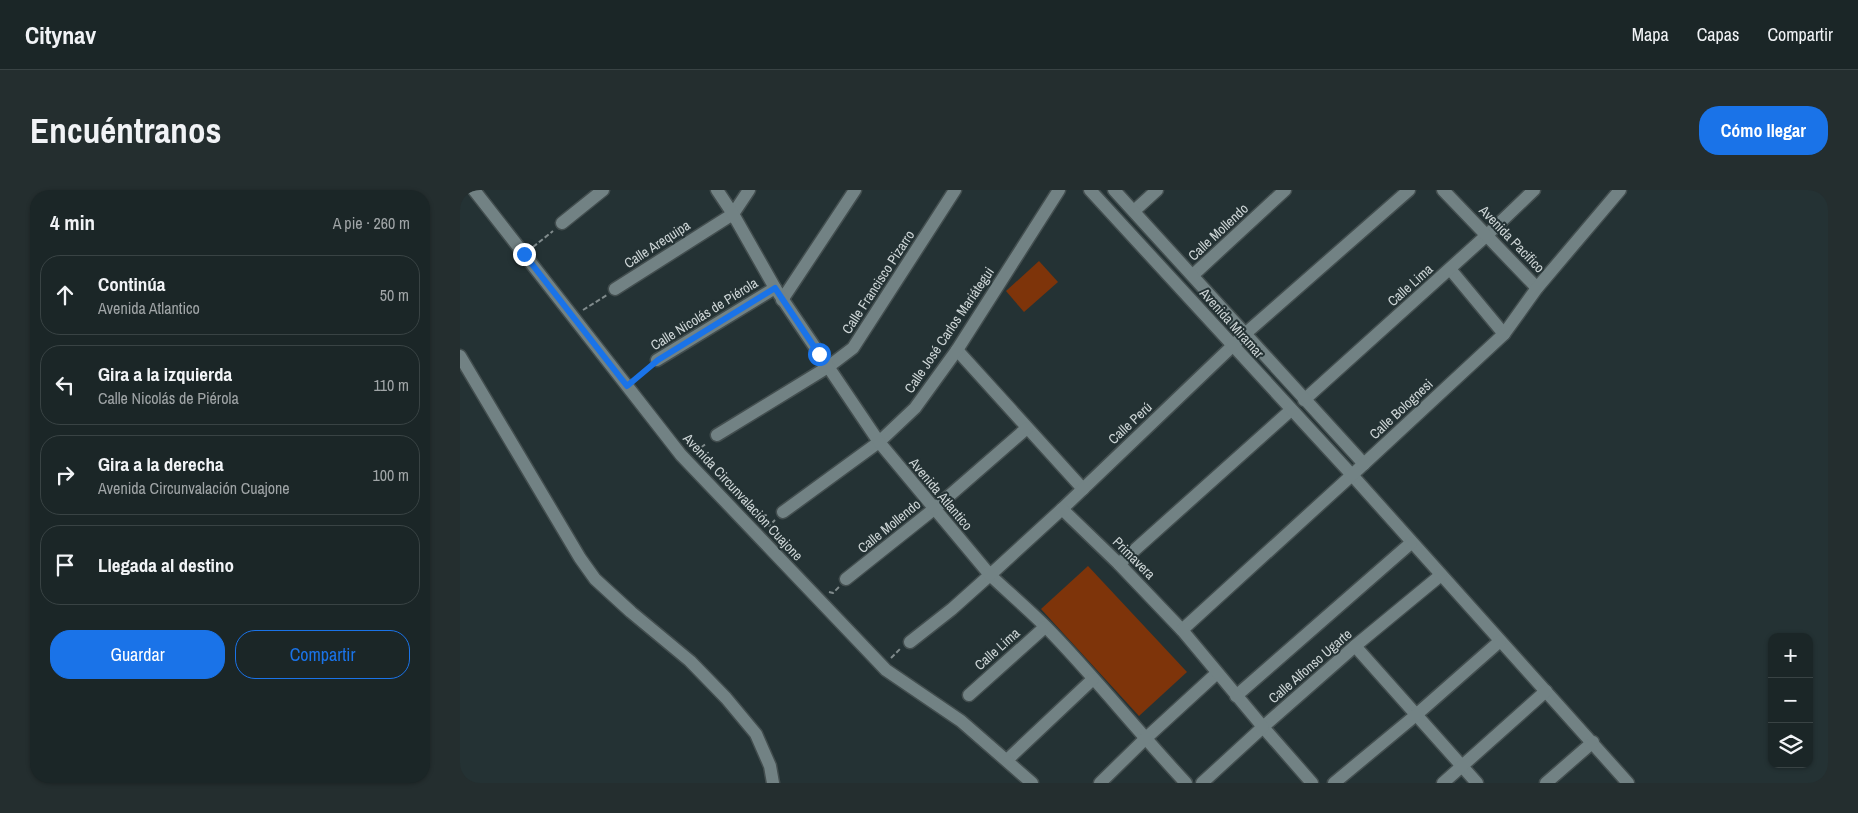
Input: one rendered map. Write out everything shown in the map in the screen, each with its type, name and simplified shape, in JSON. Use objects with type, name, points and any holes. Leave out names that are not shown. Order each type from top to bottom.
[{"type":"street","name":"Avenida Circunvalación Cuajone","points":[[474,190],[686,460],[882,667],[961,721],[1032,783]]},
{"type":"street","points":[[562,223],[603,190]]},
{"type":"street","name":"Avenida Atlantico","points":[[717,190],[733,214],[782,300],[879,442],[990,575],[1045,627],[1093,679],[1144,740],[1186,783]]},
{"type":"street","name":"Calle Arequipa","points":[[615,289],[733,214],[749,190]]},
{"type":"street","points":[[782,300],[855,190]]},
{"type":"street","name":"Calle Francisco Pizarro","points":[[717,435],[828,367],[853,348],[955,190]]},
{"type":"street","name":"Calle José Carlos Mariátegui","points":[[783,512],[879,442],[915,408],[957,350],[1058,190]]},
{"type":"street","name":"Avenida Miramar","points":[[1090,190],[1290,410],[1380,505],[1411,543],[1593,742],[1628,783]]},
{"type":"street","name":"Avenida Miramar","points":[[1114,190],[1364,464]]},
{"type":"street","points":[[1134,211],[1157,190]]},
{"type":"street","name":"Calle Mollendo","points":[[1193,275],[1284,190]]},
{"type":"street","name":"Calle Perú","points":[[910,642],[952,609],[990,575],[1246,333],[1409,190]]},
{"type":"street","name":"Avenida Pacifico","points":[[1443,190],[1537,288]]},
{"type":"street","name":"Calle Lima","points":[[1304,400],[1450,269],[1534,190]]},
{"type":"street","name":"Calle Bolognesi","points":[[1182,630],[1504,334],[1537,288],[1620,190]]},
{"type":"street","points":[[1450,269],[1504,334]]},
{"type":"street","name":"Calle Nicolás de Piérola","points":[[658,360],[775,288]]},
{"type":"street","points":[[957,350],[1083,488]]},
{"type":"street","points":[[460,356],[595,579],[631,612],[690,660],[726,698],[756,734],[770,766],[773,783]]},
{"type":"street","points":[[1119,564],[1290,410]]},
{"type":"street","name":"Calle Mollendo","points":[[846,579],[934,509],[1027,428]]},
{"type":"street","name":"Primavera","points":[[1062,509],[1119,564],[1182,630],[1236,696],[1312,783]]},
{"type":"street","points":[[1236,696],[1411,543]]},
{"type":"street","name":"Calle Alfonso Ugarte","points":[[1202,783],[1356,646],[1441,575]]},
{"type":"street","name":"Calle Lima","points":[[969,695],[1045,627]]},
{"type":"street","points":[[1334,783],[1416,715],[1500,640]]},
{"type":"street","points":[[1356,646],[1477,783]]},
{"type":"street","points":[[1104,782],[1144,740],[1217,673]]},
{"type":"street","points":[[1007,760],[1093,679]]},
{"type":"street","points":[[1443,783],[1546,692]]},
{"type":"street","points":[[1546,783],[1593,742]]},
{"type":"path","points":[[524,254],[562,223]]},
{"type":"path","points":[[574,316],[615,289]]},
{"type":"path","name":"Calle Nicolás de Piérola","points":[[627,386],[658,360]]},
{"type":"path","points":[[686,460],[717,435]]},
{"type":"path","points":[[758,536],[764,531],[763,521],[769,526],[783,512]]},
{"type":"path","points":[[823,605],[828,600],[824,593],[827,591],[833,593],[846,579]]},
{"type":"path","points":[[882,667],[886,663],[883,656],[892,658],[901,648],[905,651],[908,649],[910,642]]},
{"type":"shaded area","points":[[1039,261],[1058,282],[1024,312],[1006,291]]},
{"type":"shaded area","points":[[1088,566],[1187,672],[1139,716],[1041,609]]},
{"type":"route","points":[[524,254],[627,386],[658,360],[775,288],[819,354]]}]
